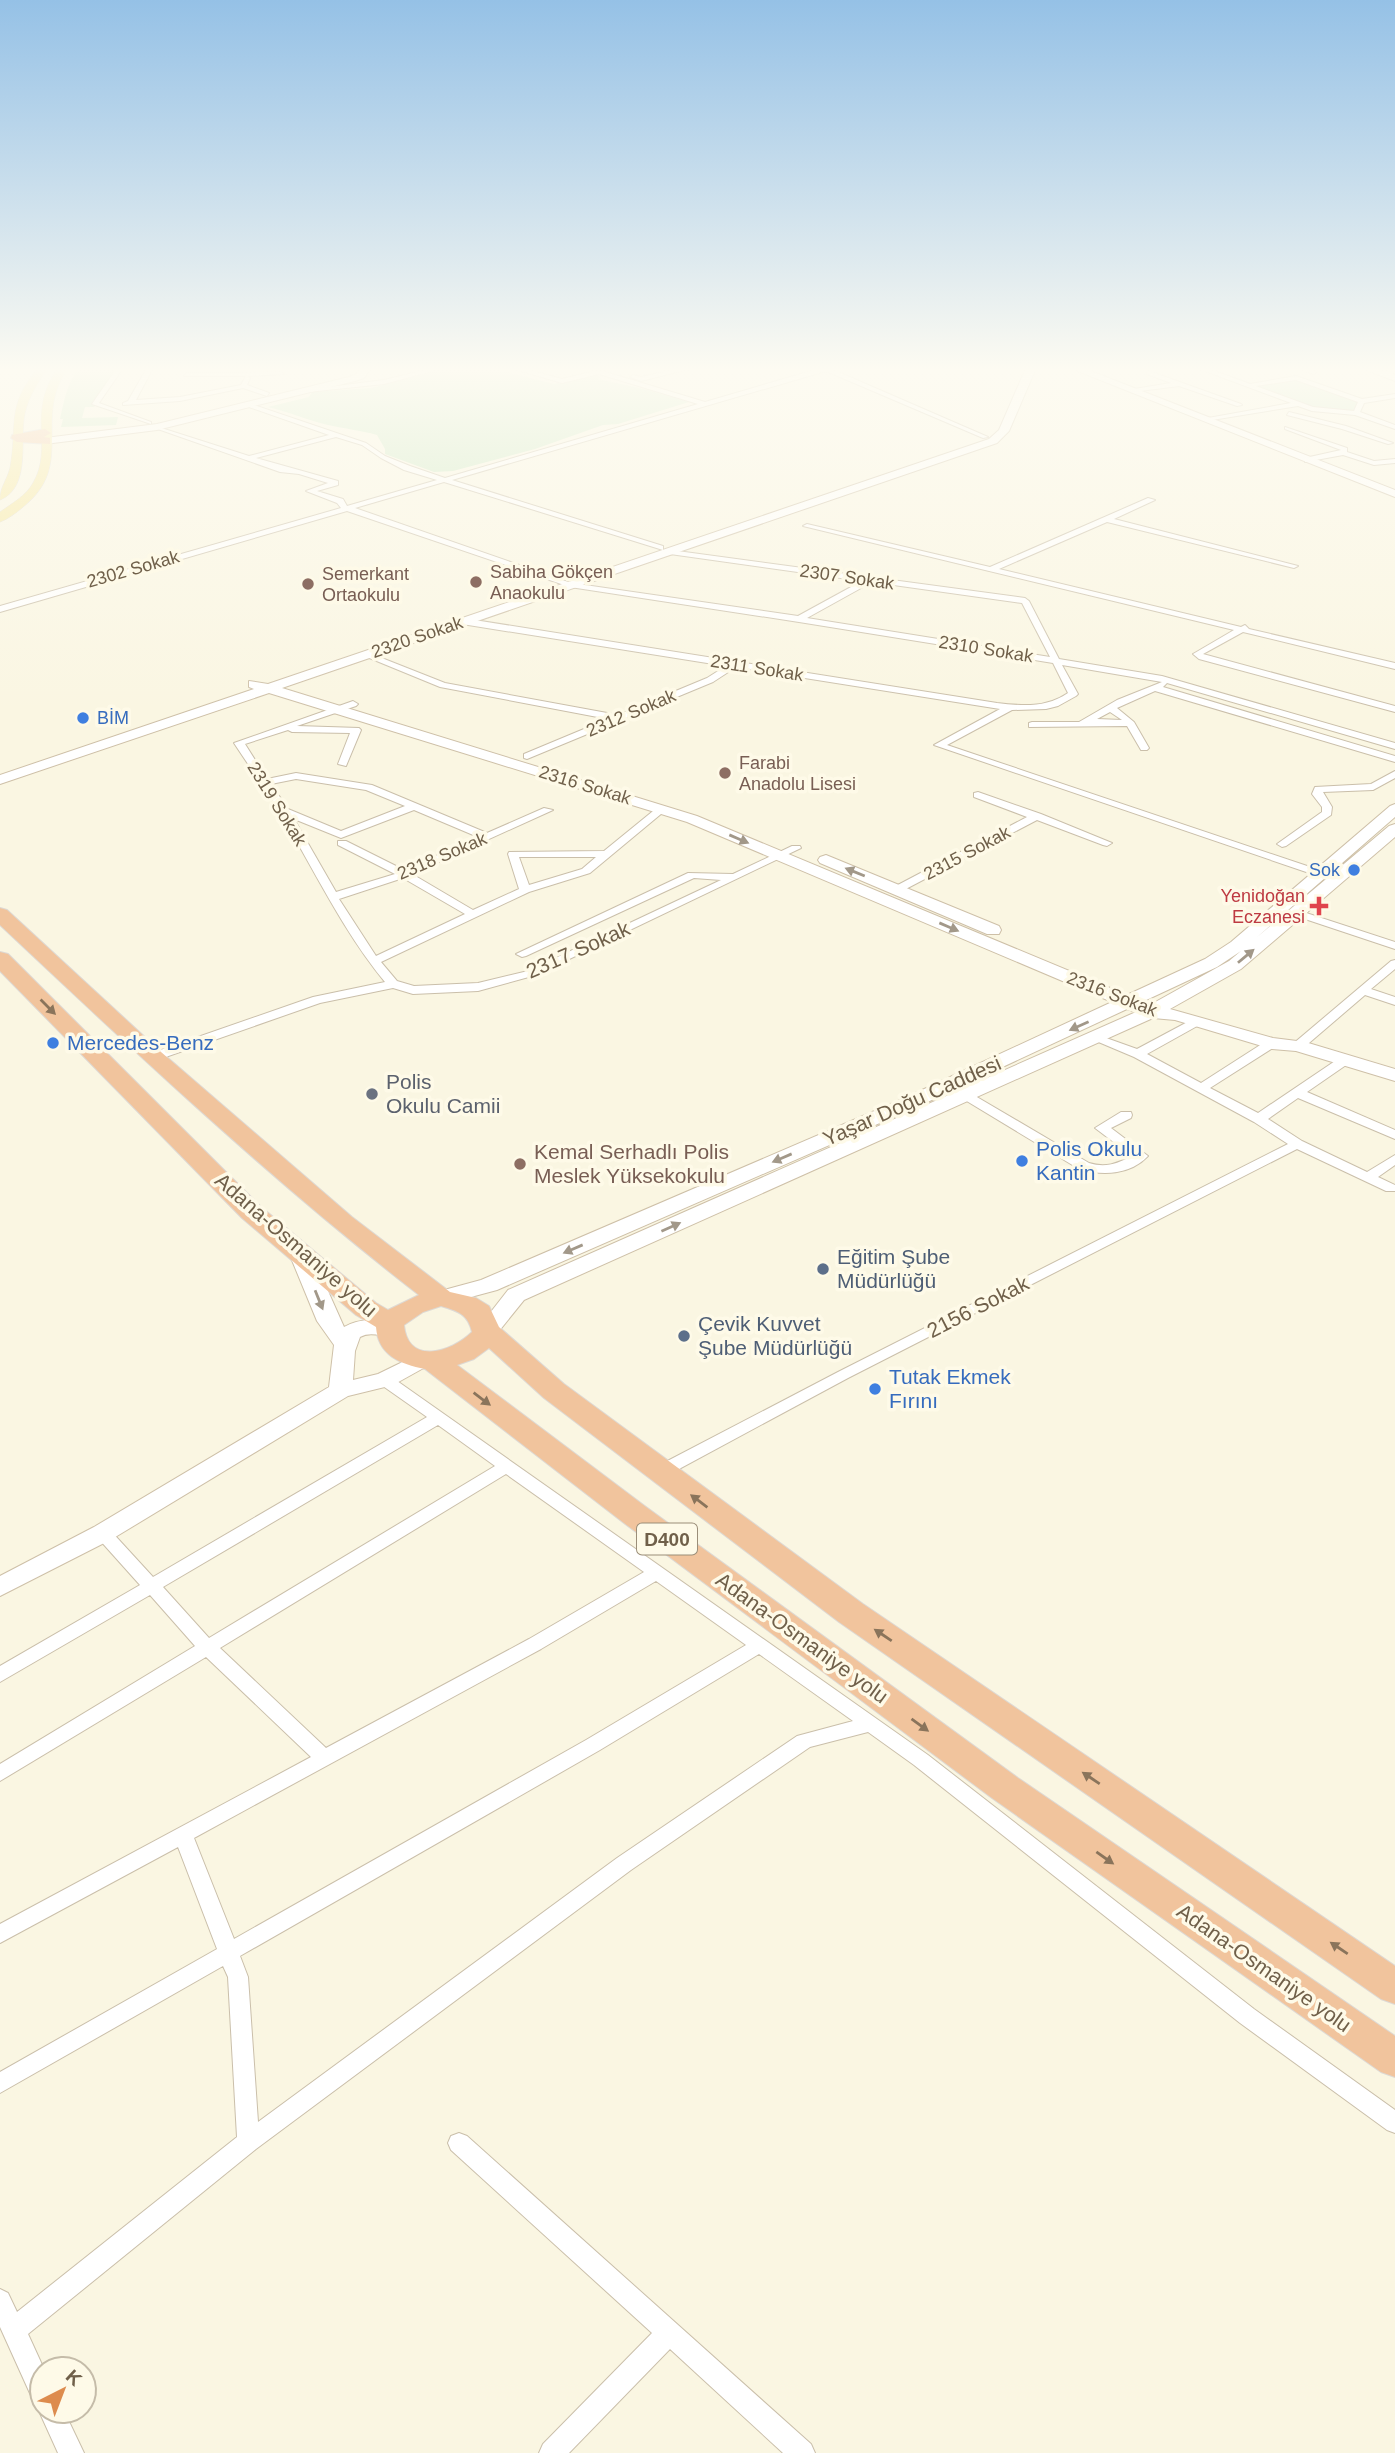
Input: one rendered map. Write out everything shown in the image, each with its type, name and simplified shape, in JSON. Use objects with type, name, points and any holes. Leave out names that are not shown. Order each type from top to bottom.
[{"type":"highway","name":"D400","points":[[0,914],[153,1057],[343,1223],[441,1298],[466,1304],[479,1312],[487,1331],[554,1391],[851,1613],[1395,1987]]},
{"type":"highway","name":"Adana-Osmaniye yolu","points":[[2,963],[251,1212],[390,1327],[390,1338],[399,1350],[427,1360],[1005,1788],[1395,2059]]},
{"type":"highway","name":"Yaşar Doğu Caddesi","points":[[390,1327],[398,1314],[412,1306],[441,1298]]},
{"type":"highway","name":"Yaşar Doğu Caddesi","points":[[427,1360],[461,1355],[482,1340],[487,1331]]},
{"type":"main road","points":[[0,496],[12,482]]},
{"type":"main road","points":[[0,517],[24,500],[40,482]]},
{"type":"street","name":"2310 Sokak","points":[[333,482],[310,491],[340,500],[344,507],[564,584],[1056,660],[1171,681],[1395,746]]},
{"type":"street","name":"2302 Sokak","points":[[0,609],[432,482]]},
{"type":"street","name":"2307 Sokak","points":[[455,482],[665,550],[1024,601],[1056,660]]},
{"type":"street","name":"2320 Sokak","points":[[665,550],[858,482]]},
{"type":"street","name":"2320 Sokak","points":[[0,770],[271,683],[868,482]]},
{"type":"street","points":[[1366,482],[1395,494]]},
{"type":"street","points":[[995,568],[1152,500]]},
{"type":"street","points":[[1104,519],[1294,566]]},
{"type":"street","points":[[807,526],[1395,660]]},
{"type":"street","points":[[995,568],[1395,666]]},
{"type":"street","points":[[799,619],[870,580]]},
{"type":"street","name":"2320 Sokak","points":[[0,780],[271,683],[366,655],[564,584]]},
{"type":"street","name":"2311 Sokak","points":[[462,621],[1030,710],[1052,707],[1073,694],[1056,660]]},
{"type":"street","points":[[1254,626],[1241,629],[1197,654],[1395,709]]},
{"type":"street","points":[[366,655],[443,685],[619,718]]},
{"type":"street","name":"2312 Sokak","points":[[527,757],[710,680],[733,665]]},
{"type":"street","points":[[1087,722],[1109,708],[1171,681]]},
{"type":"street","name":"2316 Sokak","points":[[271,683],[662,809],[1161,1008]]},
{"type":"street","points":[[1155,688],[1395,759]]},
{"type":"street","name":"2316 Sokak","points":[[346,706],[680,803],[898,889],[1161,1008]]},
{"type":"street","name":"2319 Sokak","points":[[333,897],[284,811],[239,743],[346,706]]},
{"type":"street","points":[[1009,708],[939,745],[1318,873]]},
{"type":"street","points":[[1109,708],[1120,713],[1129,723],[1144,748]]},
{"type":"street","points":[[1032,725],[1129,723]]},
{"type":"street","points":[[279,729],[356,730],[343,764]]},
{"type":"street","points":[[1282,844],[1326,813],[1327,807],[1317,794],[1319,789],[1373,787],[1395,774]]},
{"type":"street","points":[[265,782],[296,776],[368,787],[486,837]]},
{"type":"street","points":[[978,795],[1107,843]]},
{"type":"street","points":[[284,811],[341,835],[413,807]]},
{"type":"street","points":[[374,961],[525,891],[586,871],[662,809]]},
{"type":"street","name":"Yaşar Doğu Caddesi","points":[[441,1298],[489,1285],[914,1101],[1161,1008],[1395,809]]},
{"type":"street","name":"2318 Sokak","points":[[333,897],[404,874],[548,810]]},
{"type":"street","name":"2315 Sokak","points":[[898,889],[1037,817]]},
{"type":"street","name":"Yaşar Doğu Caddesi","points":[[487,1331],[516,1296],[1161,1008],[1235,965],[1395,829]]},
{"type":"street","points":[[342,842],[474,915]]},
{"type":"street","name":"2317 Sokak","points":[[393,984],[423,990],[478,987],[532,973],[796,848]]},
{"type":"street","points":[[525,891],[513,854],[606,854]]},
{"type":"street","name":"2317 Sokak","points":[[522,954],[692,875],[736,877]]},
{"type":"street","points":[[153,1057],[317,1000],[393,984],[374,961],[333,897]]},
{"type":"street","points":[[1297,913],[1395,946]]},
{"type":"street","points":[[1298,1046],[1395,963]]},
{"type":"street","points":[[1365,991],[1395,1001]]},
{"type":"street","points":[[1138,1054],[1161,1008],[1272,1043],[1298,1046],[1395,1076]]},
{"type":"street","points":[[1095,1038],[1138,1054],[1259,1119],[1297,1143],[1391,1188]]},
{"type":"street","points":[[1201,1088],[1272,1043]]},
{"type":"street","points":[[1259,1119],[1300,1094],[1345,1060]]},
{"type":"street","points":[[965,1094],[1084,1166],[1097,1171],[1109,1172],[1141,1156],[1102,1128],[1126,1115]]},
{"type":"street","points":[[1300,1094],[1395,1135]]},
{"type":"street","name":"2156 Sokak","points":[[660,1472],[842,1374],[987,1303],[1297,1143]]},
{"type":"street","points":[[1368,1177],[1395,1159]]},
{"type":"street","points":[[300,1253],[328,1321],[344,1343]]},
{"type":"street","points":[[341,1390],[344,1343],[352,1331],[367,1326],[390,1327]]},
{"type":"street","points":[[0,1587],[103,1533],[341,1390],[385,1380],[427,1360]]},
{"type":"street","points":[[385,1380],[921,1760],[1247,2016],[1395,2123]]},
{"type":"street","points":[[0,1675],[438,1418]]},
{"type":"street","points":[[0,1773],[506,1466]]},
{"type":"street","points":[[103,1533],[206,1646],[324,1758]]},
{"type":"street","points":[[0,1934],[535,1644],[657,1573]]},
{"type":"street","points":[[0,2082],[593,1745],[760,1645]]},
{"type":"street","points":[[14,2330],[248,2142],[624,1864],[804,1741],[870,1724]]},
{"type":"street","points":[[183,1835],[238,1977],[248,2142]]},
{"type":"street","points":[[459,2143],[803,2453]]},
{"type":"street","points":[[0,2301],[28,2360]]},
{"type":"street","points":[[552,2453],[669,2333]]},
{"type":"street","points":[[58,2425],[71,2453]]},
{"type":"place","name":"Sabiha Gökçen Anaokulu","points":[[476,582]]},
{"type":"place","name":"Semerkant Ortaokulu","points":[[308,584]]},
{"type":"place","name":"BİM","points":[[83,718]]},
{"type":"place","name":"Farabi Anadolu Lisesi","points":[[725,773]]},
{"type":"place","name":"Sok","points":[[1354,870]]},
{"type":"place","name":"Yenidoğan Eczanesi","points":[[1319,906]]},
{"type":"place","name":"Mercedes-Benz","points":[[53,1043]]},
{"type":"place","name":"Polis Okulu Camii","points":[[372,1094]]},
{"type":"place","name":"Polis Okulu Kantin","points":[[1022,1161]]},
{"type":"place","name":"Kemal Serhadlı Polis Meslek Yüksekokulu","points":[[520,1164]]},
{"type":"place","name":"Eğitim Şube Müdürlüğü","points":[[823,1269]]},
{"type":"place","name":"Çevik Kuvvet Şube Müdürlüğü","points":[[684,1336]]},
{"type":"place","name":"Tutak Ekmek Fırını","points":[[875,1389]]}]
